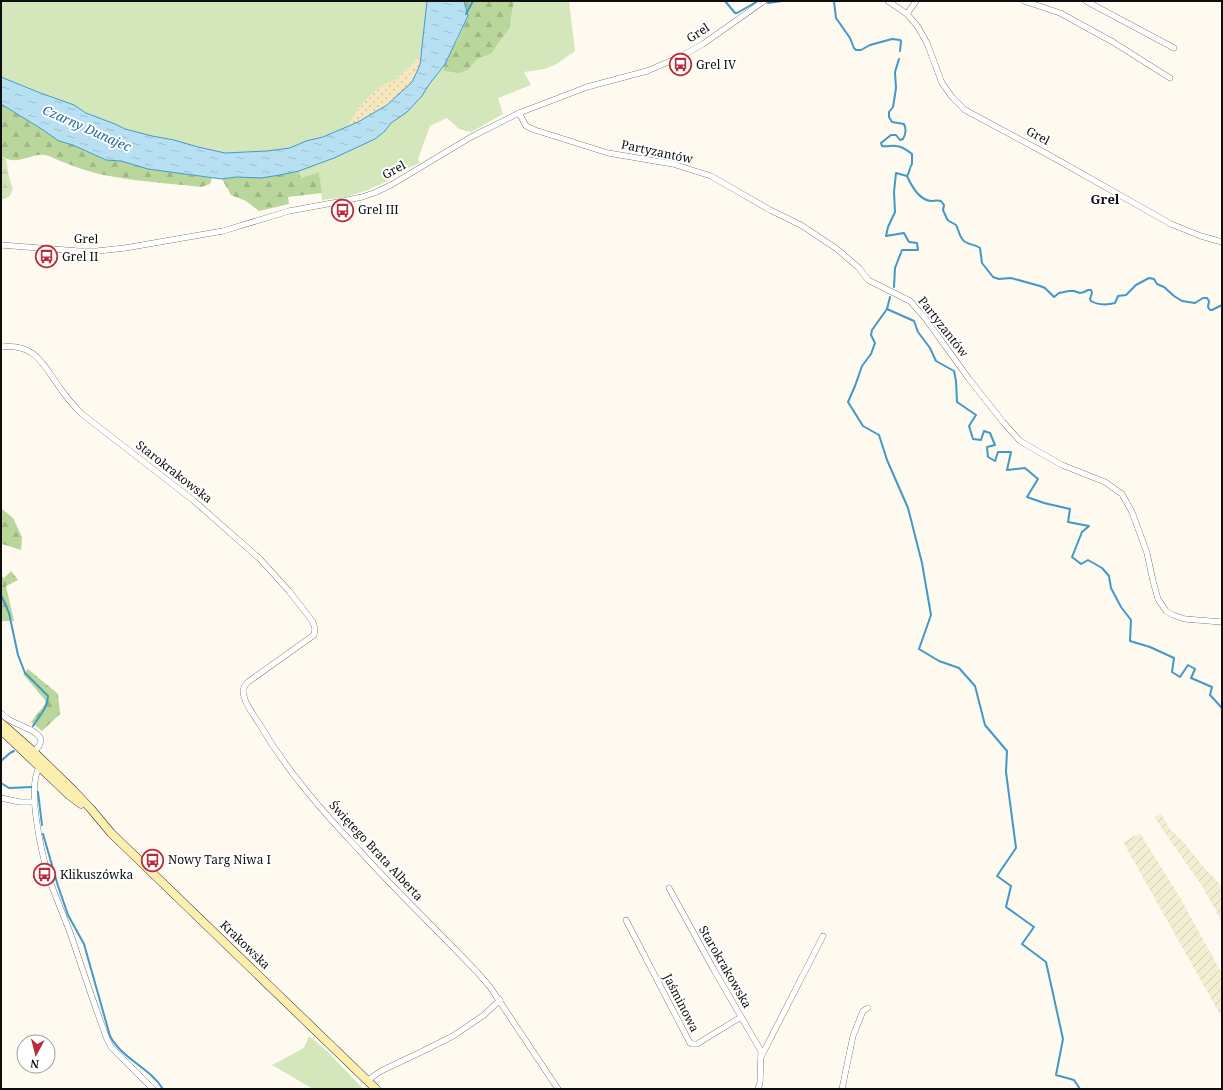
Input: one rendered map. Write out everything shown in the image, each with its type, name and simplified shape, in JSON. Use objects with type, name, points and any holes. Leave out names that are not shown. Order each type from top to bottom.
[{"type":"main road","name":"Krakowska","points":[[1,723],[32,755]]},
{"type":"main road","name":"Krakowska","points":[[1,730],[73,790],[115,837],[376,1089]]},
{"type":"street","name":"Grel","points":[[1,245],[97,251],[119,249],[204,235],[223,231],[289,211],[353,200],[391,185],[472,137],[519,113],[587,87],[647,71],[674,60],[703,44],[764,1]]},
{"type":"street","name":"Grel","points":[[888,1],[907,14],[918,27],[923,34],[942,84],[952,97],[966,110],[1053,157],[1171,224],[1201,236],[1222,242]]},
{"type":"street","points":[[907,14],[916,1]]},
{"type":"street","points":[[1024,1],[1060,13],[1113,42],[1170,78]]},
{"type":"street","points":[[1086,1],[1174,48]]},
{"type":"street","name":"Partyzantów","points":[[519,113],[526,126],[534,130],[608,153],[672,164],[711,176],[770,210],[801,225],[837,249],[859,268],[868,280],[910,301],[925,318],[969,379],[1020,441],[1062,465],[1104,482],[1122,494],[1132,512],[1147,553],[1158,599],[1166,611],[1186,619],[1222,622]]},
{"type":"street","name":"Starokrakowska","points":[[1,347],[18,347],[27,350],[38,357],[67,398],[82,414],[193,500],[244,544],[273,572],[313,622],[316,632],[313,638]]},
{"type":"street","name":"Świętego Brata Alberta","points":[[313,638],[244,686],[243,690],[245,698],[251,710],[287,767],[324,812],[382,875],[477,972],[500,1000],[558,1089]]},
{"type":"street","points":[[1,713],[7,719],[30,729],[38,735],[41,741],[40,745],[32,755]]},
{"type":"street","points":[[42,764],[35,777],[35,802],[36,817],[49,878],[68,927],[107,1039],[111,1047],[153,1089]]},
{"type":"street","points":[[1,798],[20,802],[35,802]]},
{"type":"street","name":"Starokrakowska","points":[[669,888],[761,1050],[760,1083],[758,1089]]},
{"type":"street","name":"Jaśminowa","points":[[626,920],[690,1043],[697,1044],[741,1016]]},
{"type":"street","name":"Starokrakowska","points":[[761,1057],[823,936]]},
{"type":"street","points":[[368,1080],[381,1071],[419,1054],[453,1036],[484,1015],[500,1000]]},
{"type":"street","points":[[842,1089],[853,1036],[863,1011],[868,1008]]},
{"type":"shaded area","points":[[1161,814],[1170,829],[1187,846],[1222,887],[1222,922],[1202,886],[1154,817]]},
{"type":"shaded area","points":[[1140,833],[1182,901],[1222,974],[1222,1018],[1123,842]]},
{"type":"green space","points":[[1,1],[427,1],[421,53],[409,68],[395,80],[383,85],[370,95],[359,108],[346,128],[323,137],[306,141],[290,148],[267,151],[225,153],[125,129],[87,113],[74,105],[1,77]]},
{"type":"green space","points":[[464,1],[514,1],[509,29],[492,53],[476,60],[469,69],[460,73],[444,71],[444,66],[451,49],[457,41],[468,17]]},
{"type":"green space","points":[[514,1],[569,1],[575,51],[555,65],[544,69],[524,72],[531,85],[498,98],[503,114],[471,132],[459,129],[447,118],[430,126],[418,159],[420,163],[394,174],[387,181],[368,190],[345,197],[322,200],[319,172],[301,178],[299,171],[334,158],[375,139],[385,131],[391,123],[407,112],[422,96],[444,66],[444,71],[469,69],[476,60],[492,53],[509,29]]},
{"type":"green space","points":[[1,104],[59,141],[73,145],[105,160],[121,161],[148,169],[212,178],[210,184],[201,187],[108,176],[83,169],[45,155],[18,160],[7,159],[1,156]]},
{"type":"green space","points":[[1,156],[6,160],[13,189],[10,196],[1,200]]},
{"type":"green space","points":[[299,171],[301,178],[319,172],[322,193],[288,197],[289,204],[259,211],[246,201],[231,195],[222,179],[236,177],[261,178]]},
{"type":"green space","points":[[1,508],[13,518],[22,537],[21,550],[2,544],[1,546]]},
{"type":"green space","points":[[11,571],[18,580],[6,586],[14,621],[1,621],[1,575],[4,578]]},
{"type":"green space","points":[[28,669],[58,694],[60,714],[42,731],[31,722],[45,704],[45,700],[23,674]]},
{"type":"green space","points":[[309,1036],[328,1052],[363,1089],[313,1089],[272,1065],[304,1048]]},
{"type":"sand","points":[[421,53],[420,66],[416,75],[400,94],[378,111],[346,128],[359,108],[370,95],[383,85],[395,80],[409,68]]},
{"type":"water","name":"Czarny Dunajec","points":[[427,1],[464,1],[468,16],[445,64],[422,96],[407,112],[391,123],[385,131],[375,139],[334,158],[299,171],[261,178],[236,177],[222,179],[148,169],[121,161],[106,160],[73,145],[59,141],[1,104],[1,77],[74,105],[86,113],[125,129],[152,136],[225,153],[267,151],[290,148],[306,141],[323,137],[358,122],[387,105],[412,82],[420,65]]},
{"type":"waterway","points":[[466,14],[473,1]]},
{"type":"waterway","points":[[725,1],[735,13],[758,1]]},
{"type":"waterway","points":[[768,3],[782,1]]},
{"type":"waterway","points":[[834,1],[836,18],[850,38],[856,50],[861,50],[870,45],[892,39],[901,41],[900,51]]},
{"type":"waterway","points":[[899,59],[895,72],[896,88],[893,107],[889,112],[889,117],[892,122],[904,124],[906,128],[905,134],[903,139],[900,140],[896,135],[891,135],[881,143],[882,146],[900,147],[912,154],[912,164],[907,176]]},
{"type":"waterway","points":[[894,287],[895,268],[902,250],[918,250],[917,243],[909,242],[904,233],[886,236],[888,227],[895,212],[894,192],[896,173],[907,176]]},
{"type":"waterway","points":[[907,176],[913,188],[923,198],[931,201],[941,201],[944,205],[943,210],[947,219],[956,225],[965,242],[980,248],[982,263],[993,277],[999,279],[1011,278],[1040,286],[1045,288],[1054,297],[1059,293],[1069,291],[1080,293],[1091,290],[1091,301],[1100,304],[1115,303],[1118,296],[1126,295],[1136,285],[1149,278],[1154,279],[1157,284],[1164,287],[1182,301],[1195,303],[1203,298],[1207,298],[1209,301],[1208,307],[1210,310],[1222,305]]},
{"type":"waterway","points":[[890,297],[887,309],[872,330],[871,335],[875,343],[871,354],[862,366],[848,402],[863,426],[879,435],[887,460],[908,508],[922,563],[931,615],[919,649],[939,661],[959,668],[975,686],[985,725],[1007,751],[1006,772],[1016,848],[997,876],[1011,886],[1006,907],[1034,927],[1022,944],[1046,962],[1063,1039],[1056,1075],[1074,1080],[1080,1089]]},
{"type":"waterway","points":[[887,309],[914,321],[918,332],[930,348],[936,361],[954,371],[957,402],[976,415],[969,426],[973,439],[981,440],[984,431],[990,433],[995,445],[987,447],[988,457],[995,461],[998,452],[1011,452],[1007,470],[1025,468],[1038,479],[1027,497],[1044,503],[1070,509],[1068,522],[1089,526],[1082,532],[1072,557],[1081,564],[1088,560],[1102,568],[1109,576],[1111,588],[1121,607],[1131,620],[1130,641],[1150,647],[1174,658],[1172,672],[1180,677],[1188,665],[1195,669],[1191,678],[1212,687],[1210,695],[1222,708]]},
{"type":"waterway","name":"Klikuszówka","points":[[1,595],[9,613],[18,655],[25,673],[48,696],[45,708],[33,726]]},
{"type":"waterway","name":"Klikuszówka","points":[[1,761],[14,751]]},
{"type":"waterway","name":"Klikuszówka","points":[[1,783],[9,788],[32,787]]},
{"type":"waterway","name":"Klikuszówka","points":[[38,792],[42,825]]},
{"type":"waterway","name":"Klikuszówka","points":[[43,834],[68,915],[84,944],[110,1036],[121,1051],[157,1081],[163,1089]]},
{"type":"place","name":"Grel IV","points":[[681,65]]},
{"type":"place","name":"Grel III","points":[[342,210]]},
{"type":"place","name":"Grel II","points":[[47,257]]},
{"type":"place","name":"Nowy Targ Niwa I","points":[[153,860]]},
{"type":"place","name":"Klikuszówka","points":[[45,875]]},
{"type":"district","name":"Grel","points":[[1105,199]]}]
